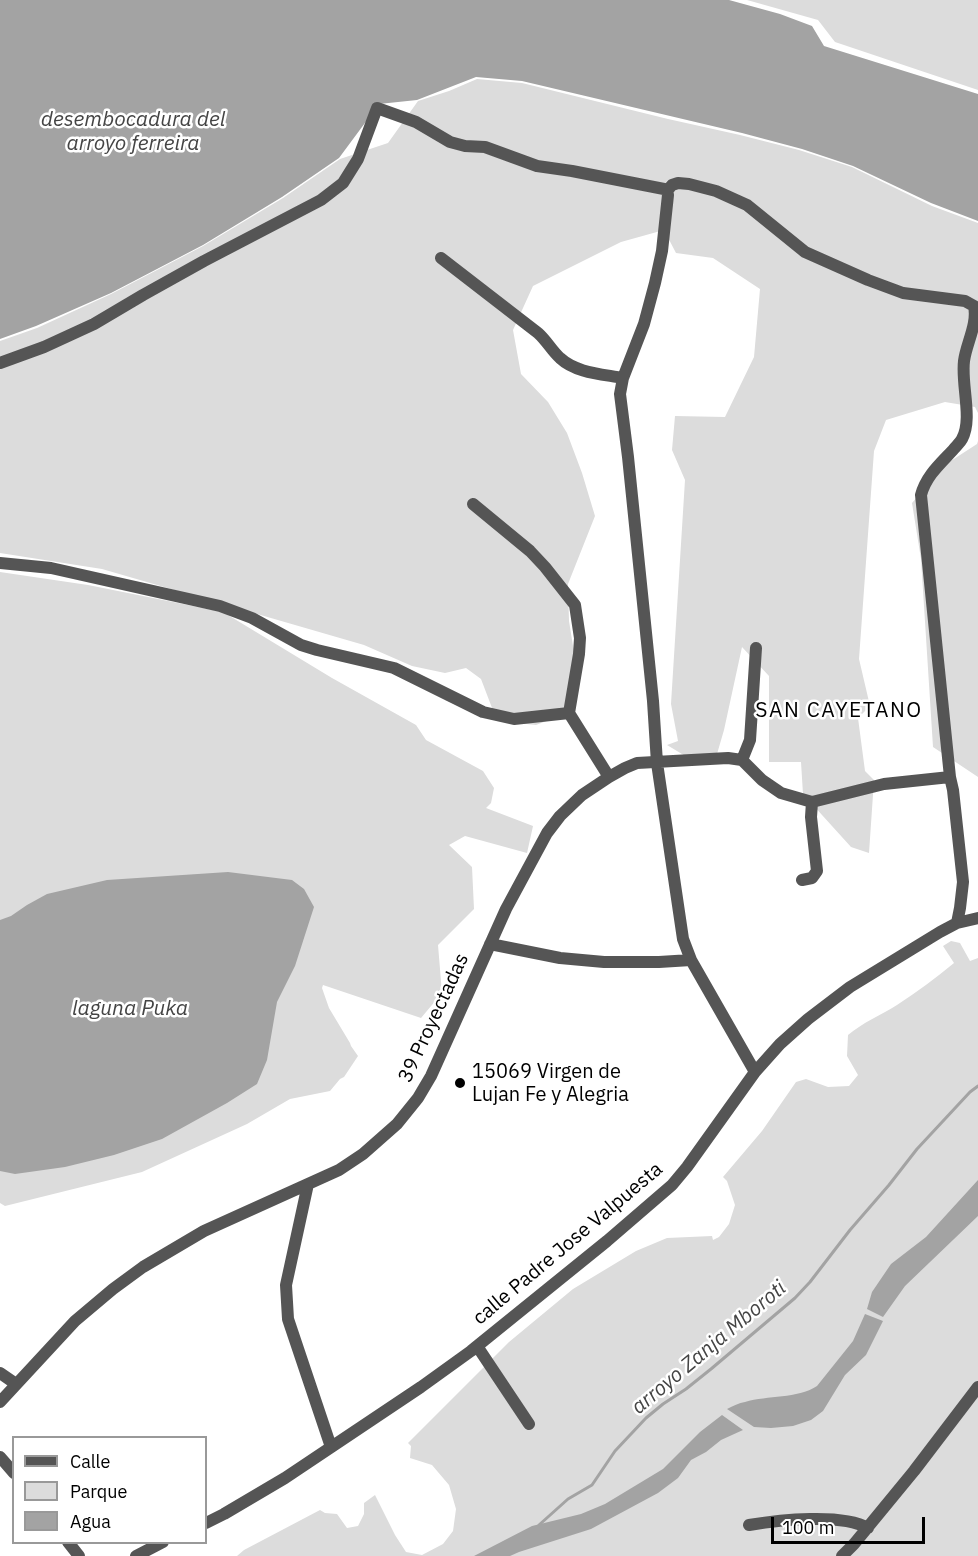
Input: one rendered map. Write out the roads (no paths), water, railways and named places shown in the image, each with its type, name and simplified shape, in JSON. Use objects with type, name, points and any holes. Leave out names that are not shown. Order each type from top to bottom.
[{"type":"street","points":[[0,363],[44,347],[94,324],[195,266],[321,200],[343,183],[358,159],[377,108],[416,122],[458,144],[485,147],[537,166],[667,191]]},
{"type":"street","points":[[755,1072],[691,960],[683,939],[657,763],[653,701],[621,409],[620,394],[623,378],[644,324],[655,283],[662,251],[667,191],[672,185],[689,184],[716,191],[747,206],[805,252],[868,280],[903,292],[965,301],[974,306],[975,315],[964,360],[963,375],[968,424],[962,440],[929,476],[921,495],[963,882],[957,923]]},
{"type":"street","points":[[441,258],[538,333],[560,358],[572,367],[623,378]]},
{"type":"street","points":[[473,504],[537,559],[575,606],[580,638],[579,654],[568,714],[609,777]]},
{"type":"street","points":[[0,563],[51,568],[220,606],[252,618],[302,645],[394,668],[496,716],[514,719],[568,714]]},
{"type":"street","points":[[756,648],[750,740],[742,760],[762,780],[781,793],[812,802],[884,783],[950,777]]},
{"type":"street","name":"39 Proyectadas","points":[[0,1402],[75,1321],[143,1267],[204,1231],[339,1170],[363,1154],[397,1124],[418,1098],[431,1076],[522,877],[547,833],[560,816],[582,795],[609,777],[637,764],[728,758],[742,760]]},
{"type":"street","points":[[802,880],[812,878],[817,871],[811,817],[812,802]]},
{"type":"street","name":"calle Padre Jose Valpuesta","points":[[207,1522],[285,1478],[421,1387],[477,1346],[608,1241],[672,1185],[755,1072],[807,1019],[850,987],[940,932],[957,923],[978,918]]},
{"type":"street","points":[[490,944],[560,958],[604,962],[691,960]]},
{"type":"street","points":[[308,1184],[286,1285],[288,1319],[331,1446]]},
{"type":"street","points":[[477,1346],[529,1424]]},
{"type":"street","points":[[0,1373],[16,1384]]},
{"type":"street","points":[[842,1556],[914,1471],[978,1387]]},
{"type":"street","points":[[0,1457],[12,1471]]},
{"type":"street","points":[[749,1525],[781,1520],[834,1520],[856,1522],[868,1528]]},
{"type":"street","points":[[70,1544],[79,1556]]},
{"type":"street","points":[[136,1556],[159,1544]]},
{"type":"water","name":"desembocadura del arroyo ferreira","points":[[0,0],[729,0],[780,14],[812,26],[824,46],[978,94],[978,221],[931,203],[853,166],[802,149],[522,81],[476,77],[417,100],[379,104],[339,158],[282,197],[203,245],[111,293],[0,339]]},
{"type":"water","name":"laguna Puka","points":[[228,872],[292,880],[304,889],[314,907],[295,966],[277,1002],[267,1060],[257,1084],[162,1139],[114,1155],[65,1167],[15,1174],[0,1171],[0,920],[11,916],[47,894],[107,880]]},
{"type":"water","points":[[978,1180],[978,1216],[905,1286],[883,1317],[867,1309],[872,1292],[891,1264],[926,1237]]},
{"type":"water","points":[[865,1314],[883,1321],[866,1355],[845,1375],[823,1411],[811,1420],[793,1426],[754,1427],[727,1409],[740,1403],[801,1393],[817,1386],[853,1341]]},
{"type":"water","points":[[722,1415],[743,1430],[721,1440],[691,1460],[678,1478],[658,1493],[591,1529],[510,1556],[474,1556],[532,1526],[581,1514],[605,1504],[663,1469],[700,1432]]},
{"type":"waterway","name":"arroyo Zanja Mboroti","points":[[539,1525],[568,1499],[592,1485],[615,1451],[646,1418],[711,1369],[795,1298],[917,1149],[978,1086]]},
{"type":"place","name":"15069 Virgen de Lujan Fe y Alegria","points":[[460,1083]]},
{"type":"district","name":"SAN CAYETANO","points":[[839,711]]}]
